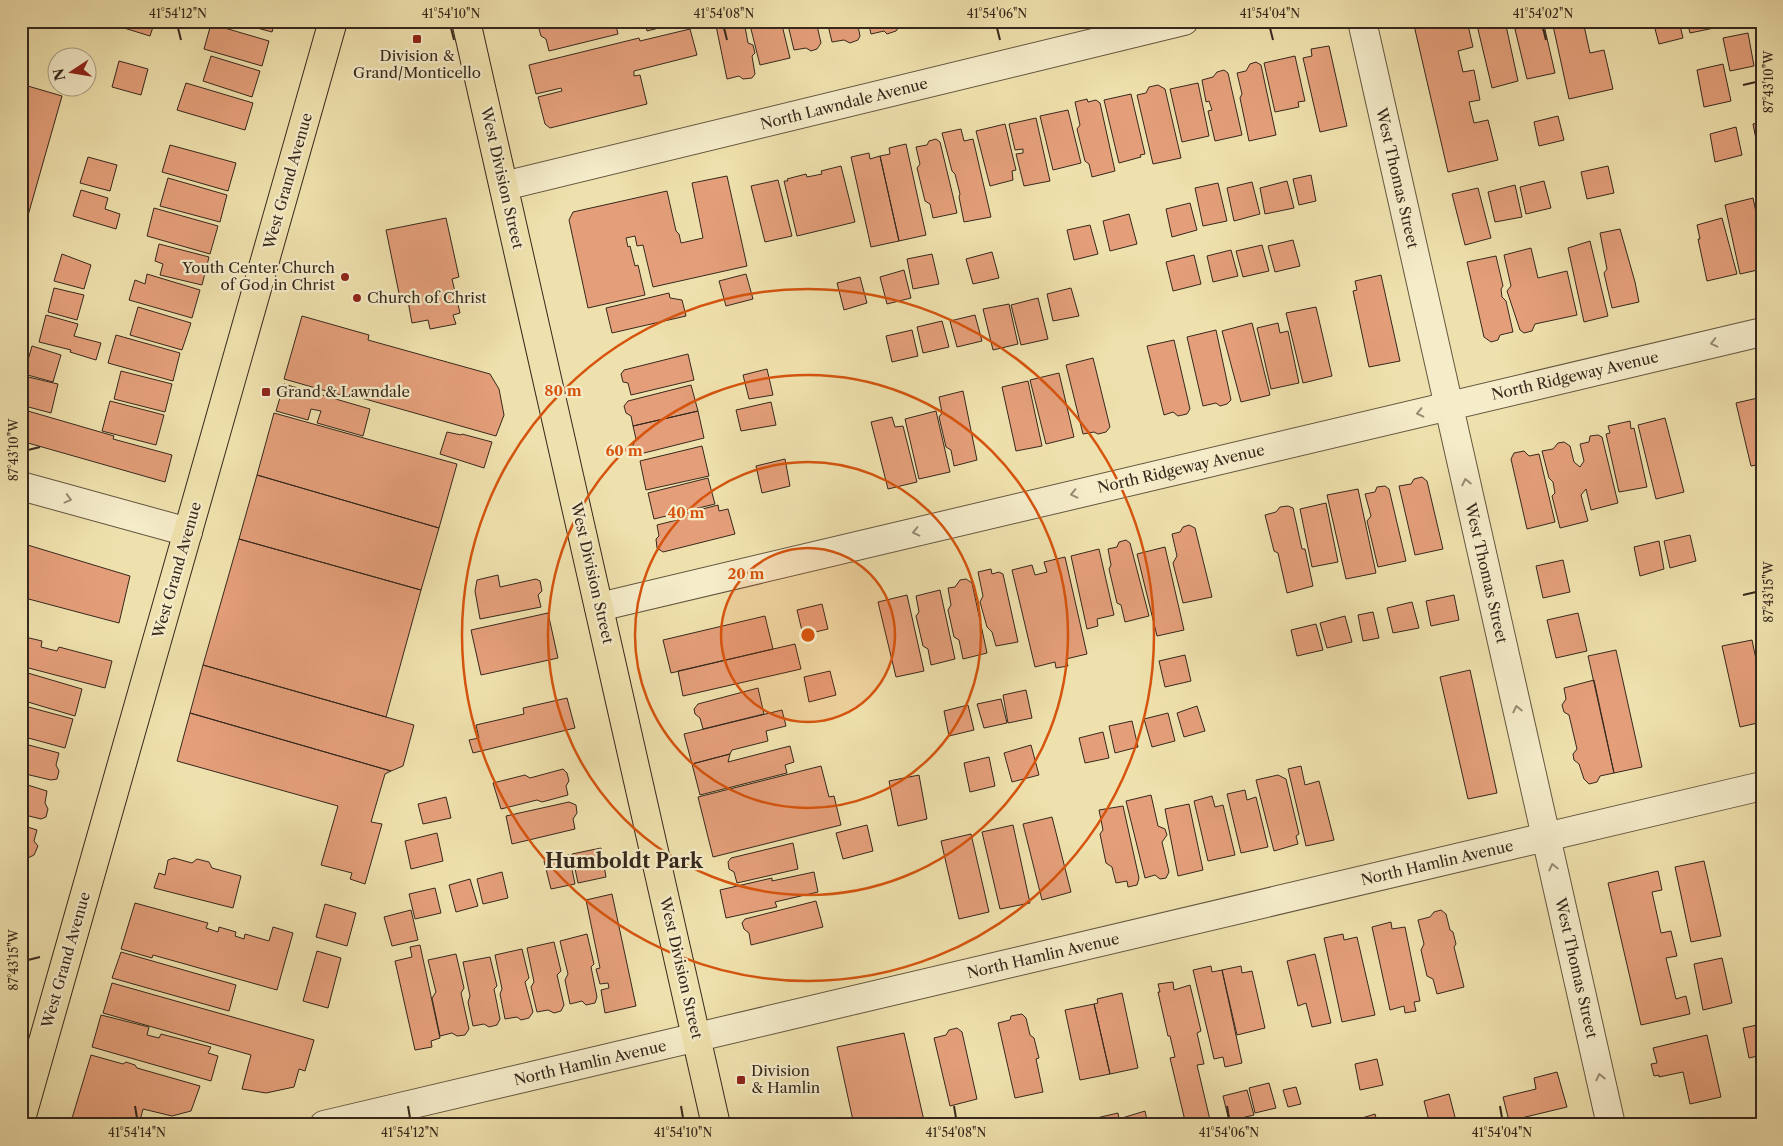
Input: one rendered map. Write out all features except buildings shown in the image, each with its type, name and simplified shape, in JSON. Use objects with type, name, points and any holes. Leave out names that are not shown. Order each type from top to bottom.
[{"type":"main road","name":"West Grand Avenue","points":[[21,1119],[333,21]]},
{"type":"main road","name":"West Division Street","points":[[466,21],[716,1125]]},
{"type":"street","name":"North Lawndale Avenue","points":[[504,186],[1184,21]]},
{"type":"street","name":"West Thomas Street","points":[[1362,21],[1611,1125]]},
{"type":"street","name":"North Ridgeway Avenue","points":[[600,607],[1762,332]]},
{"type":"street","points":[[21,486],[188,532]]},
{"type":"street","name":"North Hamlin Avenue","points":[[324,1125],[1762,786]]},
{"type":"place","name":"Division & Grand/Monticello","points":[[417,39]]},
{"type":"place","name":"Youth Center Church of God in Christ","points":[[345,277]]},
{"type":"place","name":"Church of Christ","points":[[357,298]]},
{"type":"place","name":"Grand & Lawndale","points":[[266,392]]},
{"type":"place","name":"Division & Hamlin","points":[[741,1080]]},
{"type":"district","name":"Humboldt Park","points":[[624,861]]}]
